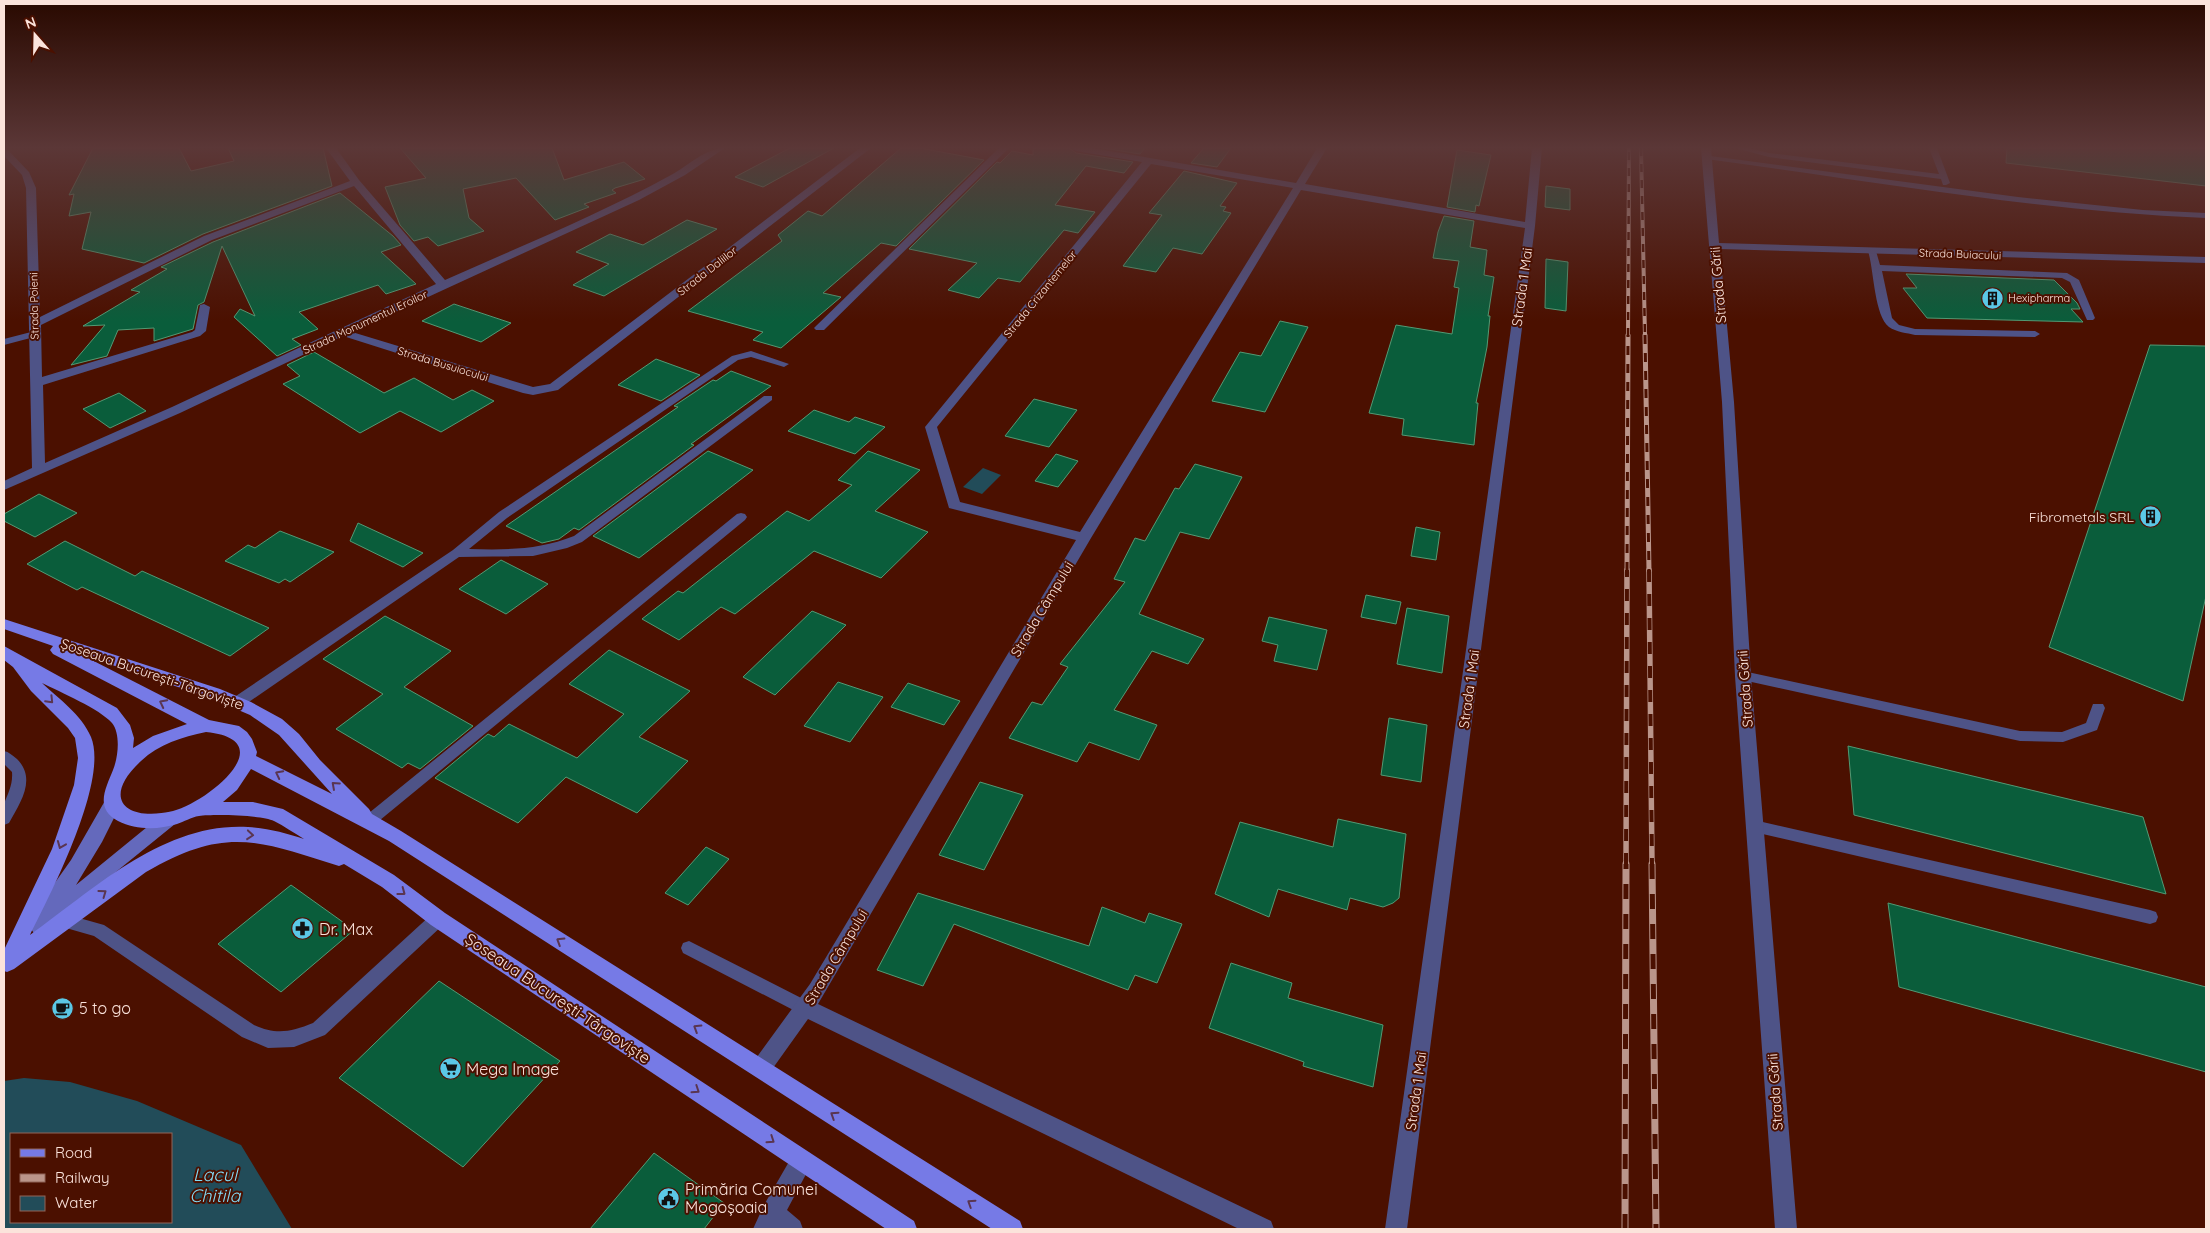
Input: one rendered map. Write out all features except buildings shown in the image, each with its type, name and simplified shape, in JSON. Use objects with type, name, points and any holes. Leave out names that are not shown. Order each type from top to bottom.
[{"type":"main road","name":"Șoseaua București-Târgoviște","points":[[8,626],[238,702],[275,723],[292,738],[311,762],[369,821]]},
{"type":"main road","name":"Șoseaua București-Târgoviște","points":[[8,626],[206,726]]},
{"type":"main road","points":[[4,652],[19,663],[120,718],[125,729],[126,740],[122,769]]},
{"type":"main road","points":[[5,965],[42,890],[69,824],[86,772],[87,754],[83,738],[74,725],[36,685],[19,663]]},
{"type":"main road","points":[[5,965],[70,880],[93,843],[112,804],[111,794],[114,782],[122,769],[151,744],[178,732],[206,726],[222,726],[235,730],[244,737],[248,747],[247,759],[241,772],[215,798],[197,809],[169,819],[149,822],[132,820],[120,814],[112,804]]},
{"type":"main road","name":"Șoseaua București-Târgoviște","points":[[247,759],[369,821],[1012,1229]]},
{"type":"main road","name":"Șoseaua București-Târgoviște","points":[[197,809],[253,809],[277,814],[388,881],[438,919],[906,1229]]},
{"type":"main road","points":[[5,965],[95,878],[169,819]]},
{"type":"main road","points":[[5,965],[152,858],[190,842],[231,834],[260,836],[362,865]]},
{"type":"street","name":"Strada Poieni","points":[[31,206],[39,471]]},
{"type":"street","points":[[35,329],[208,238],[294,206]]},
{"type":"street","points":[[376,206],[443,285]]},
{"type":"street","name":"Strada Monumentul Eroilor","points":[[4,486],[176,410],[341,332],[619,206]]},
{"type":"street","name":"Strada Daliilor","points":[[545,390],[562,382],[791,206]]},
{"type":"street","points":[[820,328],[945,206]]},
{"type":"street","name":"Strada Crizantemelor","points":[[1084,538],[954,505],[931,427],[1112,206]]},
{"type":"street","name":"Strada Câmpului","points":[[761,1068],[805,1008],[1084,538],[1285,206]]},
{"type":"street","points":[[1411,206],[1530,226]]},
{"type":"street","name":"Strada 1 Mai","points":[[1396,1229],[1532,206]]},
{"type":"street","name":"Strada Gării","points":[[1711,206],[1729,412],[1743,676],[1786,1229]]},
{"type":"street","name":"Strada Buiacului","points":[[1715,246],[2206,260]]},
{"type":"street","points":[[37,382],[196,334],[200,331],[204,307]]},
{"type":"street","name":"Strada Busuiocului","points":[[341,332],[522,389],[533,391],[545,390]]},
{"type":"street","points":[[805,1008],[1263,1229]]},
{"type":"street","points":[[792,1229],[768,1221],[802,1161]]},
{"type":"lane","points":[[2082,206],[2137,212],[2206,216]]},
{"type":"lane","points":[[1872,251],[1886,318],[1896,327],[1915,332],[2035,334]]},
{"type":"lane","points":[[1877,268],[2064,275],[2074,280],[2090,318]]},
{"type":"lane","points":[[4,342],[35,329]]},
{"type":"lane","points":[[238,702],[457,553],[503,515],[735,358],[751,354],[784,364]]},
{"type":"lane","points":[[457,553],[526,554],[561,547],[578,539],[768,398]]},
{"type":"lane","points":[[369,821],[741,517]]},
{"type":"lane","points":[[1743,676],[2020,736],[2063,737],[2092,726],[2098,708]]},
{"type":"lane","points":[[4,756],[19,770],[21,781],[18,792],[4,819]]},
{"type":"lane","points":[[1754,826],[2150,917]]},
{"type":"lane","points":[[66,921],[98,930],[248,1031],[268,1040],[294,1039],[319,1029],[438,919]]},
{"type":"lane","points":[[689,948],[805,1008]]},
{"type":"water","points":[[983,468],[1001,475],[982,494],[963,487]]},
{"type":"water","name":"Lacul Chitila","points":[[24,1078],[70,1082],[137,1101],[241,1145],[292,1229],[4,1229],[4,1081]]},
{"type":"railway","points":[[1628,336],[1629,206]]},
{"type":"railway","points":[[1642,206],[1645,336]]},
{"type":"railway","points":[[1627,571],[1628,335]]},
{"type":"railway","points":[[1645,335],[1649,571]]},
{"type":"railway","points":[[1626,865],[1627,570]]},
{"type":"railway","points":[[1649,570],[1652,865]]},
{"type":"railway","points":[[1625,1229],[1626,864]]},
{"type":"railway","points":[[1652,864],[1656,1229]]},
{"type":"place","name":"Hexipharma","points":[[1992,298]]},
{"type":"place","name":"Fibrometals SRL","points":[[2150,517]]},
{"type":"place","name":"Dr. Max","points":[[303,929]]},
{"type":"place","name":"5 to go","points":[[63,1008]]},
{"type":"place","name":"Mega Image","points":[[450,1069]]},
{"type":"place","name":"Primăria Comunei Mogoșoaia","points":[[669,1198]]}]
